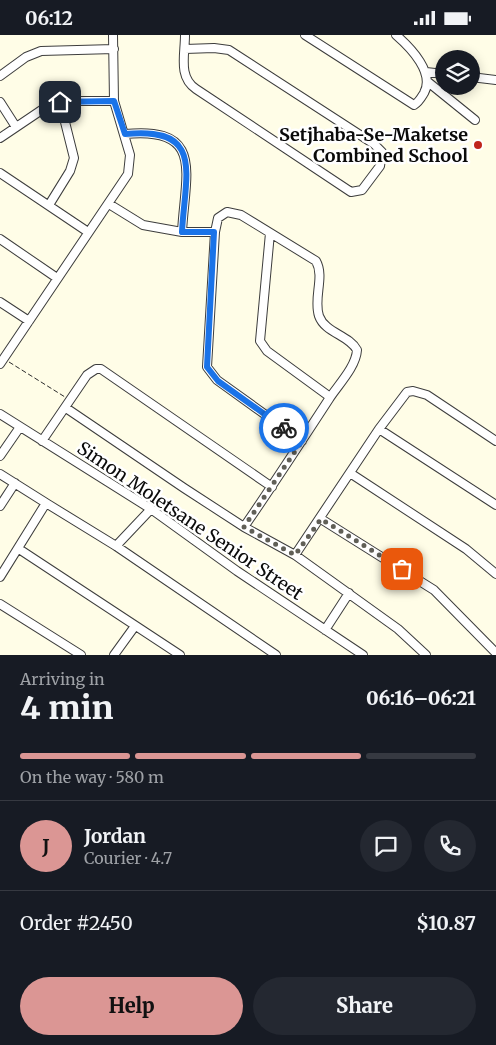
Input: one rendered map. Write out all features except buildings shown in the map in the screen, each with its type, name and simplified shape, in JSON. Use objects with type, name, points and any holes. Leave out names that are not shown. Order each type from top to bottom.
[{"type":"street","points":[[2,361],[88,232],[109,204],[124,181],[129,167],[130,155],[114,101],[113,35]]},
{"type":"street","points":[[185,35],[184,72],[189,85],[352,192],[359,192],[380,166],[382,152],[374,144],[235,54],[214,47],[185,49]]},
{"type":"street","points":[[305,35],[411,105],[416,104],[420,101],[428,82],[426,72],[396,35]]},
{"type":"street","points":[[0,76],[26,57],[41,51],[114,49]]},
{"type":"street","points":[[426,72],[435,73]]},
{"type":"street","points":[[480,78],[496,80]]},
{"type":"street","points":[[428,82],[475,120]]},
{"type":"street","points":[[0,138],[49,105],[60,102],[114,101]]},
{"type":"street","points":[[0,102],[16,127]]},
{"type":"street","points":[[49,205],[70,171],[74,158],[60,102]]},
{"type":"street","points":[[125,134],[146,132],[164,135],[180,144],[186,156],[182,232]]},
{"type":"street","points":[[0,173],[88,232]]},
{"type":"street","points":[[109,204],[143,225],[182,232],[214,232]]},
{"type":"street","points":[[244,527],[272,487],[302,441],[330,397],[355,359],[356,350],[322,323],[317,302],[319,268],[316,261],[241,215],[227,212],[218,217],[214,232],[206,359],[209,372],[218,381],[302,441]]},
{"type":"street","points":[[270,233],[260,341],[267,351],[330,397]]},
{"type":"street","points":[[0,239],[58,278]]},
{"type":"street","points":[[0,302],[29,321]]},
{"type":"street","points":[[42,441],[87,375],[96,369],[107,372],[272,487]]},
{"type":"street","points":[[295,555],[402,397],[413,391],[427,395],[493,439],[496,431]]},
{"type":"street","points":[[68,404],[244,527],[295,555],[398,629],[426,655]]},
{"type":"street","name":"Simon Moletsane Senior Street","points":[[0,414],[151,509],[363,655]]},
{"type":"street","points":[[0,456],[20,427]]},
{"type":"street","points":[[379,429],[496,505]]},
{"type":"street","points":[[350,473],[466,549],[496,574]]},
{"type":"street","points":[[0,474],[116,546],[276,655]]},
{"type":"street","points":[[0,507],[15,483]]},
{"type":"street","points":[[0,577],[46,503]]},
{"type":"street","points":[[116,546],[151,509]]},
{"type":"street","points":[[321,519],[434,590],[496,653]]},
{"type":"street","points":[[19,549],[180,655]]},
{"type":"street","points":[[325,630],[349,593]]},
{"type":"street","points":[[0,604],[81,655]]},
{"type":"street","points":[[114,655],[134,626]]},
{"type":"path","points":[[2,361],[68,404]]},
{"type":"way so far","points":[[284,428],[302,441],[244,527],[295,555],[321,519],[402,569]]},
{"type":"place","name":"Setjhaba-Se-Maketse Combined School","points":[[478,145]]},
{"type":"route","points":[[60,102],[114,101],[125,134],[146,132],[164,135],[180,144],[186,156],[182,232],[214,232],[207,367],[212,376],[218,381],[284,428]]}]
